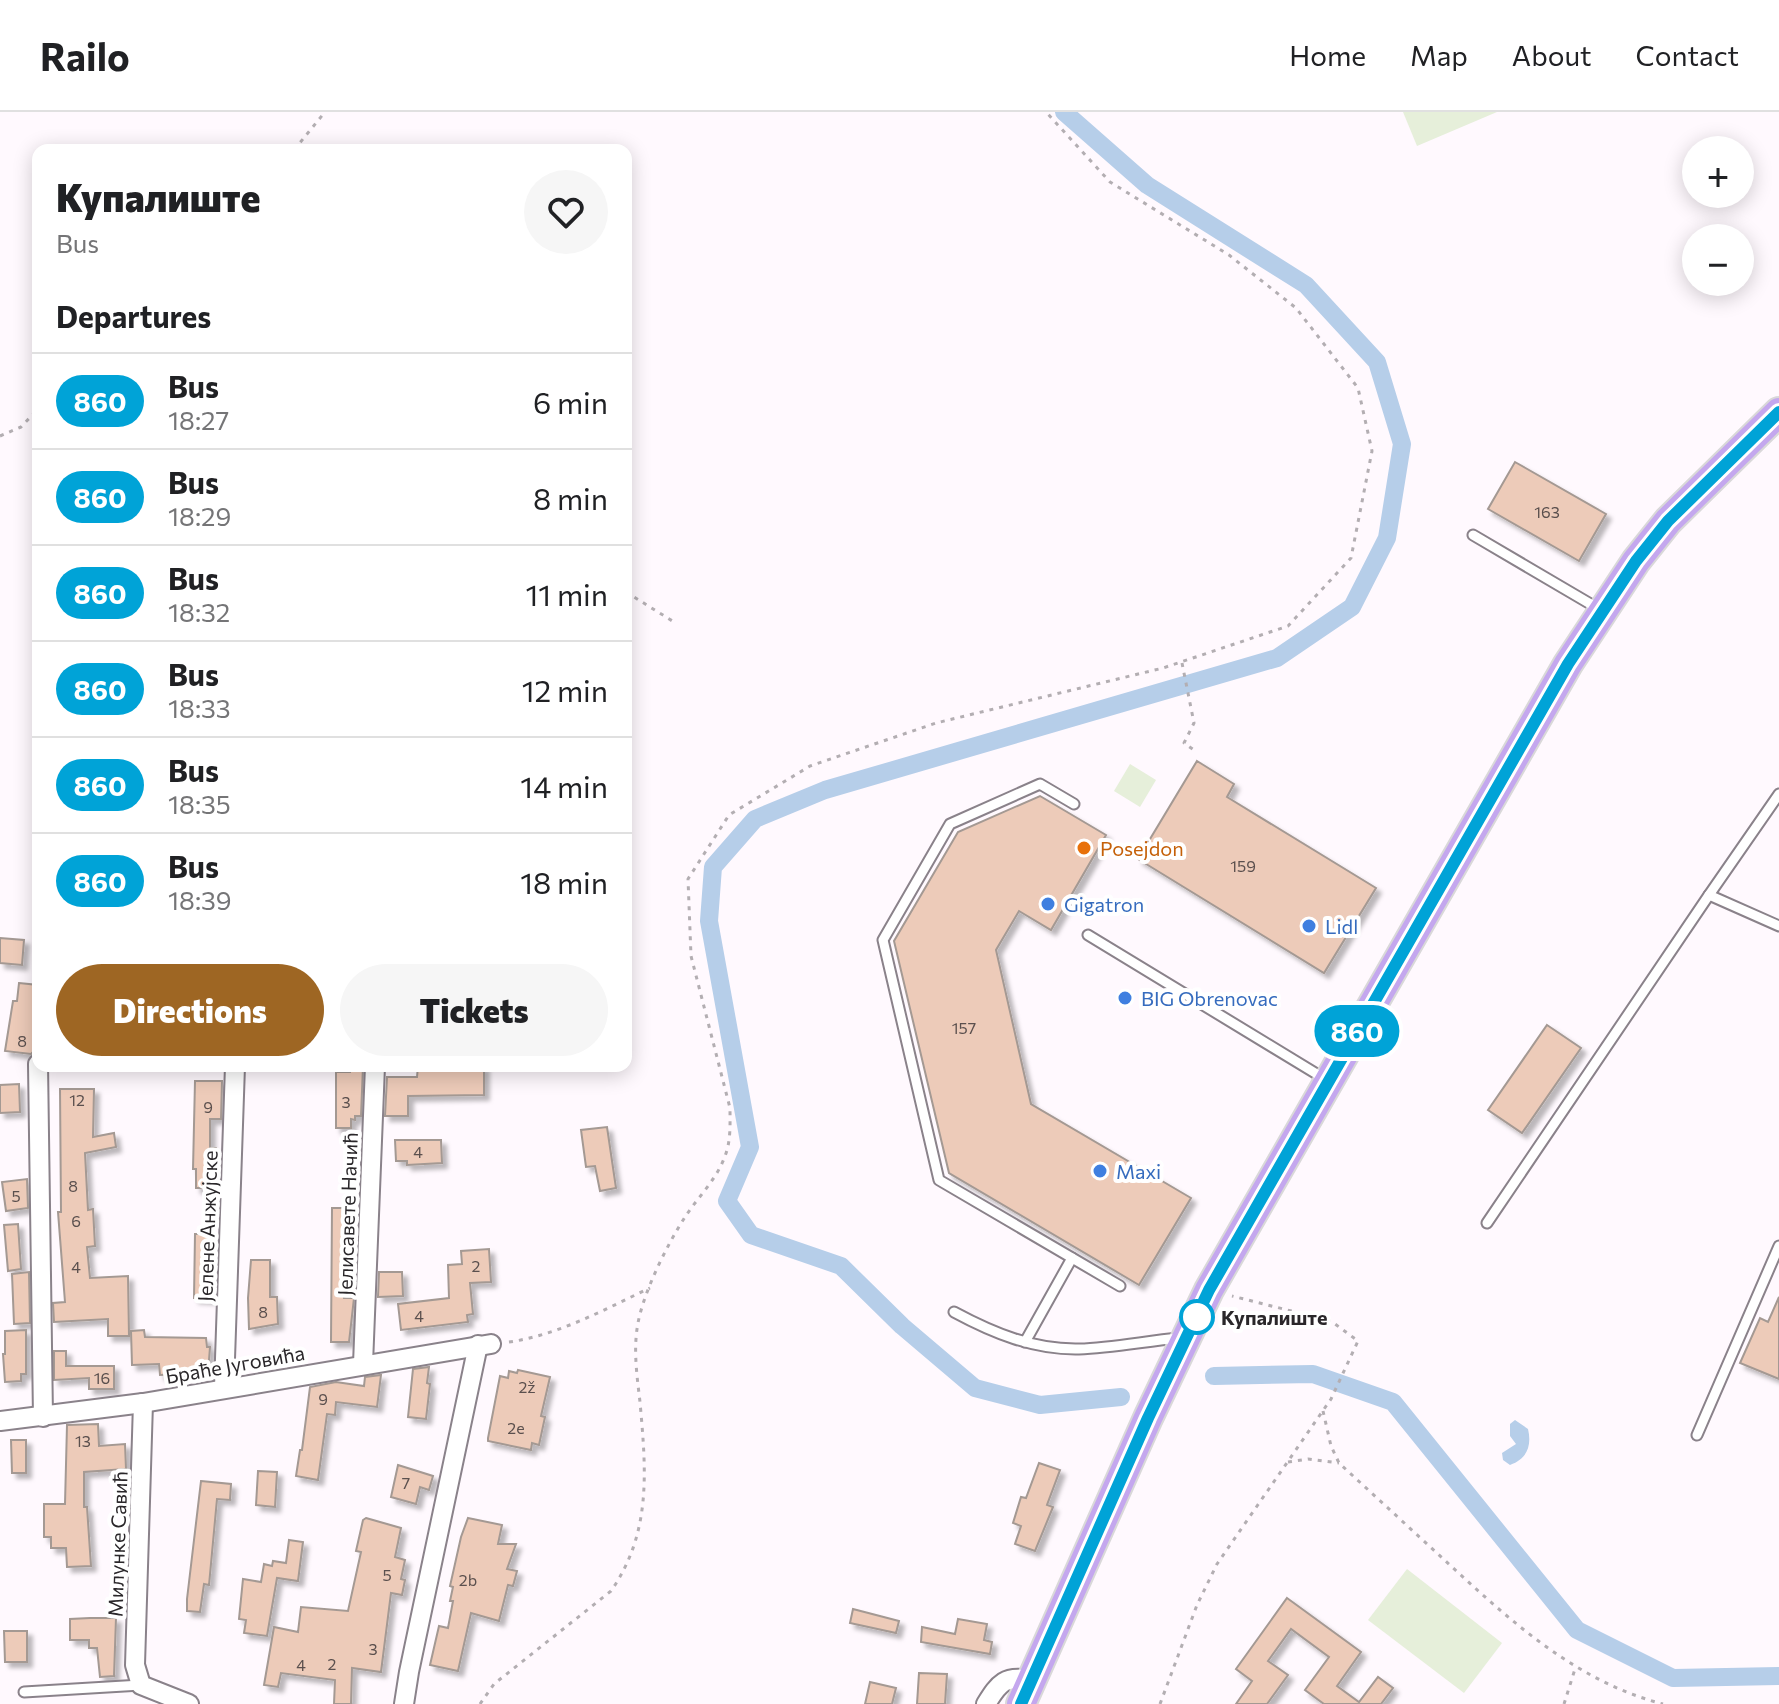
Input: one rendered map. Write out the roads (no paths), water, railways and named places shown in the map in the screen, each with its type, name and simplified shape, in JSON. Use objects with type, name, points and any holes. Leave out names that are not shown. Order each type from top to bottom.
[{"type":"main road","points":[[1026,1692],[1209,1290],[1568,664],[1602,611],[1668,521],[1779,412]]},
{"type":"street","points":[[38,1072],[43,1417]]},
{"type":"street","name":"Јелене Анжујске","points":[[224,1388],[235,1072]]},
{"type":"street","name":"Јелисавете Начић","points":[[363,1364],[375,1072]]},
{"type":"street","name":"Браће Југовића","points":[[0,1421],[143,1403],[484,1345],[404,1704]]},
{"type":"street","name":"Милунке Савић","points":[[141,1685],[135,1665],[143,1403]]},
{"type":"street","points":[[986,1704],[997,1685],[1005,1680],[1021,1678],[1026,1692]]},
{"type":"street","points":[[141,1685],[149,1691],[189,1704]]},
{"type":"lane","points":[[1473,535],[1602,611]]},
{"type":"lane","points":[[1074,804],[1040,784],[950,824],[883,940],[939,1180],[1120,1286]]},
{"type":"lane","points":[[1487,1223],[1779,794]]},
{"type":"lane","points":[[1709,895],[1779,926]]},
{"type":"lane","points":[[1088,935],[1328,1081]]},
{"type":"lane","points":[[1697,1435],[1779,1246]]},
{"type":"lane","points":[[1025,1342],[1072,1258]]},
{"type":"lane","points":[[954,1312],[1002,1335],[1025,1342],[1079,1349],[1187,1337]]},
{"type":"lane","points":[[24,1692],[141,1685]]},
{"type":"water","points":[[1515,1420],[1528,1429],[1529,1441],[1524,1455],[1510,1465],[1503,1460],[1502,1453],[1516,1444],[1510,1436],[1510,1424]]},
{"type":"waterway","points":[[1064,112],[1147,185],[1306,285],[1377,362],[1402,444],[1387,538],[1352,607],[1277,658],[825,790],[755,819],[713,867],[709,921],[750,1147],[727,1201],[751,1235],[841,1266],[902,1326],[975,1388],[1040,1405],[1121,1397]]},
{"type":"waterway","points":[[1214,1376],[1313,1374],[1393,1402],[1577,1630],[1673,1678],[1779,1676]]},
{"type":"place","name":"Posejdon","points":[[1084,848]]},
{"type":"place","name":"Gigatron","points":[[1048,904]]},
{"type":"place","name":"Lidl","points":[[1309,926]]},
{"type":"place","name":"BIG Obrenovac","points":[[1125,998]]},
{"type":"place","name":"Maxi","points":[[1100,1171]]},
{"type":"place","name":"Купалиште","points":[[1197,1317]]}]
